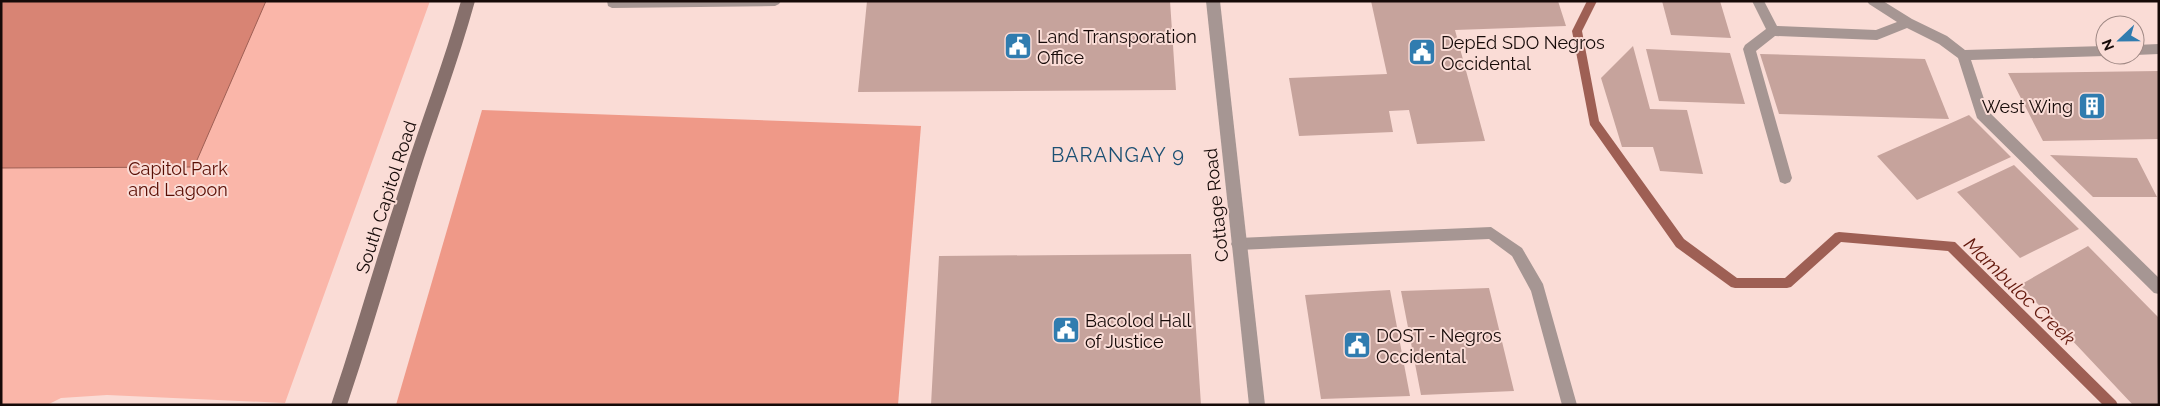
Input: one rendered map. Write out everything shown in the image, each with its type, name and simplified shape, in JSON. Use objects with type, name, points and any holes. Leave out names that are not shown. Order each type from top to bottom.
[{"type":"street","name":"South Capitol Road","points":[[339,405],[365,327],[409,181],[453,54],[468,1]]},
{"type":"street","name":"Cottage Road","points":[[1213,1],[1257,405]]},
{"type":"lane","points":[[612,4],[775,1]]},
{"type":"lane","points":[[1758,1],[1773,31]]},
{"type":"lane","points":[[1873,1],[1908,23],[1943,40],[1963,55],[1982,114],[2159,288]]},
{"type":"lane","points":[[1785,178],[1748,48],[1773,31],[1877,35],[1908,23]]},
{"type":"lane","points":[[2145,50],[2159,49]]},
{"type":"lane","points":[[1963,55],[2095,51]]},
{"type":"lane","points":[[1238,244],[1491,233],[1517,252],[1538,289],[1570,405]]},
{"type":"green space","name":"Capitol Park and Lagoon","points":[[1,1],[430,1],[285,403],[107,395],[61,398],[47,405],[1,405]]},
{"type":"shaded area","points":[[1,1],[266,1],[194,167],[1,168]]},
{"type":"shaded area","points":[[482,110],[921,126],[898,405],[396,405]]},
{"type":"building","name":"Land Transporation Office","points":[[867,1],[1170,1],[1176,90],[858,92]]},
{"type":"building","name":"DepEd SDO Negros Occidental","points":[[1371,1],[1558,1],[1566,26],[1455,30],[1485,141],[1417,144],[1409,110],[1389,111],[1393,132],[1299,136],[1289,78],[1387,74]]},
{"type":"building","points":[[1662,1],[1720,1],[1731,38],[1671,35]]},
{"type":"building","points":[[1633,46],[1650,109],[1687,110],[1703,174],[1660,171],[1653,147],[1622,147],[1601,78]]},
{"type":"building","points":[[1646,49],[1730,53],[1745,104],[1659,101]]},
{"type":"building","points":[[1760,54],[1925,59],[1949,119],[1779,114]]},
{"type":"building","name":"West Wing","points":[[2159,71],[2159,139],[2043,141],[2008,73]]},
{"type":"building","points":[[1969,115],[2011,157],[1917,200],[1877,156]]},
{"type":"building","points":[[2050,155],[2137,158],[2157,197],[2093,197]]},
{"type":"building","points":[[2014,165],[2079,229],[2020,258],[1957,192]]},
{"type":"building","points":[[2088,246],[2159,318],[2157,405],[2133,405],[2020,285]]},
{"type":"building","name":"Bacolod Hall of Justice","points":[[1191,254],[1201,405],[931,405],[939,256]]},
{"type":"building","points":[[1489,288],[1514,391],[1421,395],[1401,291]]},
{"type":"building","name":"DOST - Negros Occidental","points":[[1390,290],[1410,396],[1321,399],[1305,295]]},
{"type":"waterway","name":"Mambuloc Creek","points":[[1592,1],[1577,31],[1594,122],[1680,243],[1735,283],[1787,283],[1839,237],[1951,246],[2112,405]]},
{"type":"place","name":"Land Transporation Office","points":[[1018,46]]},
{"type":"place","name":"DepEd SDO Negros Occidental","points":[[1422,52]]},
{"type":"place","name":"West Wing","points":[[2092,106]]},
{"type":"place","name":"Bacolod Hall of Justice","points":[[1066,330]]},
{"type":"place","name":"DOST - Negros Occidental","points":[[1357,345]]},
{"type":"district","name":"BARANGAY 9","points":[[1118,155]]}]
